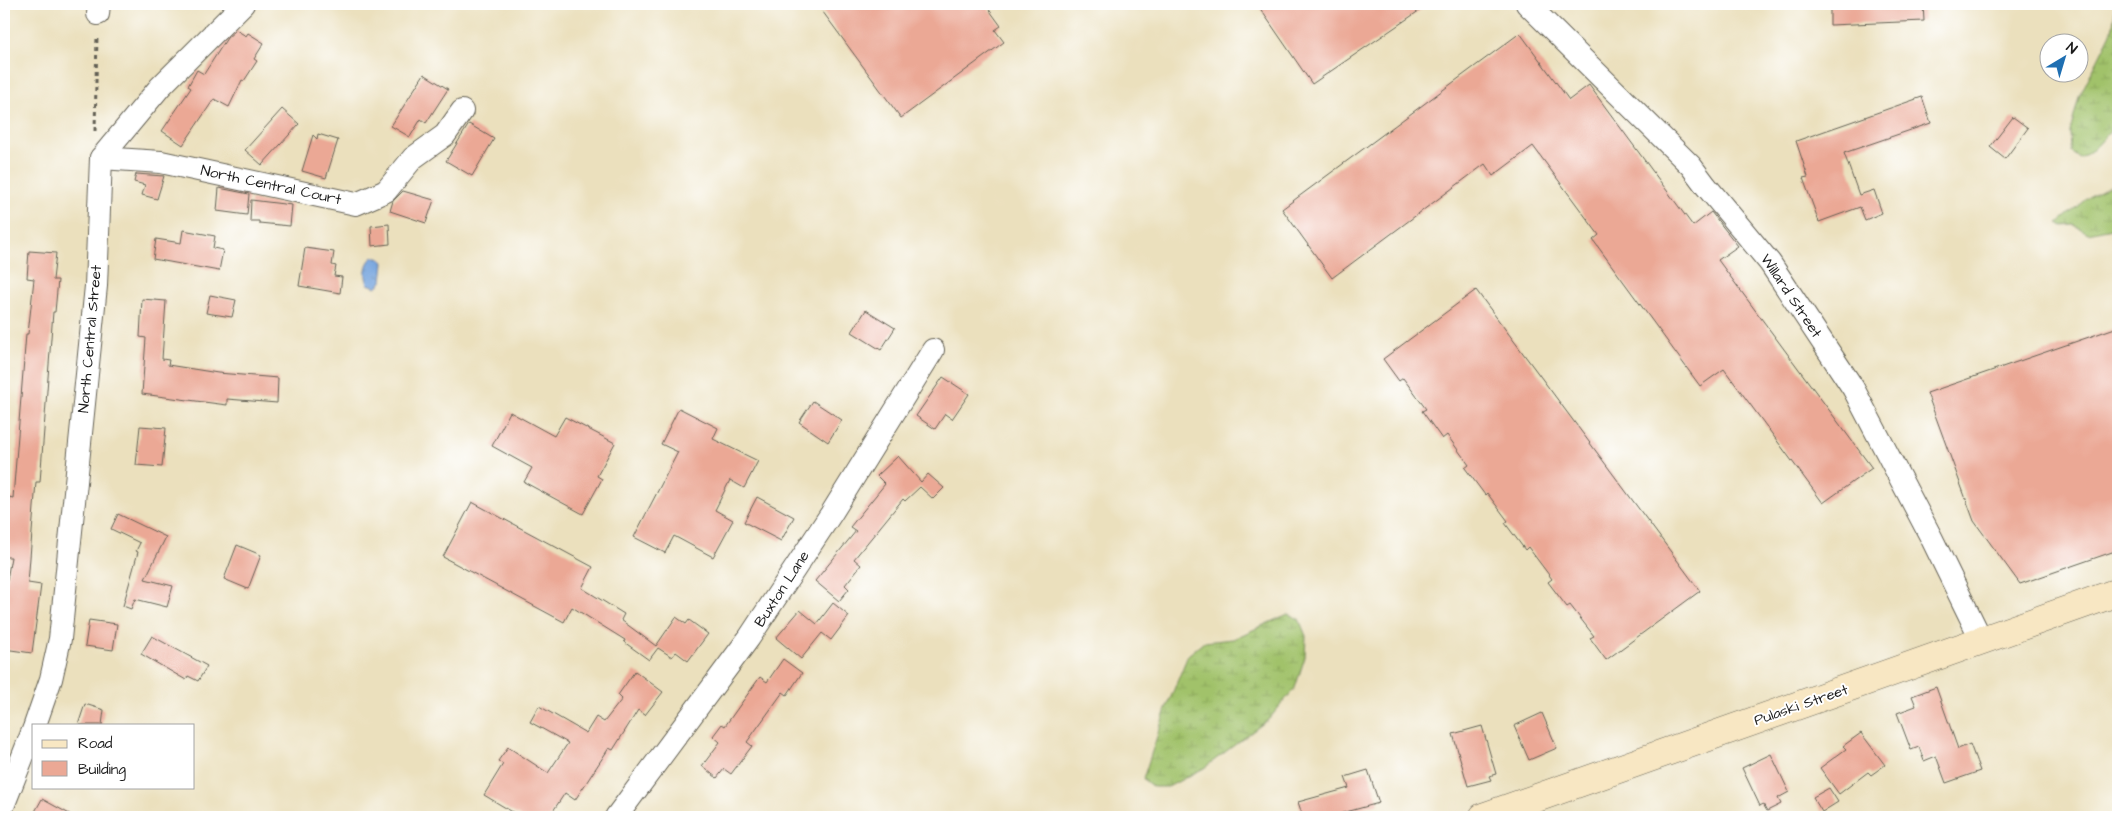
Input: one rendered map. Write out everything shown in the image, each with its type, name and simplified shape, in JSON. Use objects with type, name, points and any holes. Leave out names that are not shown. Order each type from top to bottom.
[{"type":"main road","name":"Pulaski Street","points":[[1483,817],[2118,592]]},
{"type":"street","points":[[98,148],[243,4]]},
{"type":"street","name":"Willard Street","points":[[1527,4],[1691,166],[1770,263],[1853,388],[1931,537],[1982,640]]},
{"type":"street","name":"North Central Court","points":[[98,148],[356,204],[386,191],[413,158],[445,136],[462,111]]},
{"type":"street","name":"North Central Street","points":[[35,724],[51,679],[62,620],[96,286],[98,148]]},
{"type":"street","name":"Buxton Lane","points":[[616,817],[749,638],[831,514],[933,350]]},
{"type":"street","name":"North Central Street","points":[[4,804],[32,731]]},
{"type":"path","points":[[98,9],[98,148]]},
{"type":"green space","points":[[2116,4],[2118,4],[2118,123],[2094,149],[2080,158],[2071,153],[2070,132],[2079,97],[2086,82],[2090,82],[2090,75],[2112,31]]},
{"type":"green space","points":[[2118,182],[2118,225],[2088,233],[2074,225],[2063,226],[2058,223],[2093,194]]},
{"type":"green space","points":[[1288,614],[1299,619],[1306,636],[1305,657],[1295,688],[1269,719],[1204,768],[1168,787],[1153,787],[1143,779],[1166,709],[1188,655],[1204,642],[1233,639]]},
{"type":"water","points":[[373,257],[378,257],[384,262],[382,282],[376,287],[368,284],[366,277],[367,266]]},
{"type":"building","points":[[817,4],[985,4],[1001,26],[995,30],[1004,42],[901,118]]},
{"type":"building","points":[[1257,4],[1429,4],[1312,84]]},
{"type":"building","points":[[1830,4],[1923,4],[1924,21],[1830,25]]},
{"type":"building","points":[[236,30],[246,36],[248,33],[264,43],[254,59],[257,61],[244,81],[242,80],[229,107],[214,99],[183,145],[162,131],[191,88],[188,86],[197,70],[204,74],[227,38]]},
{"type":"building","points":[[1520,33],[1569,100],[1589,85],[1693,226],[1711,212],[1738,246],[1718,260],[1872,468],[1823,503],[1724,369],[1700,386],[1593,240],[1599,235],[1533,146],[1493,176],[1485,164],[1332,278],[1282,209]]},
{"type":"building","points":[[424,74],[448,89],[426,123],[421,119],[410,137],[391,126]]},
{"type":"building","points":[[1922,97],[1931,123],[1844,153],[1859,195],[1874,190],[1882,213],[1865,220],[1860,207],[1819,222],[1803,178],[1808,177],[1796,141]]},
{"type":"building","points":[[282,109],[299,124],[262,165],[245,150]]},
{"type":"building","points":[[2013,117],[2028,128],[2005,159],[1990,147]]},
{"type":"building","points":[[469,124],[494,139],[472,176],[446,161]]},
{"type":"building","points":[[318,134],[338,140],[326,178],[302,171],[313,135],[317,139]]},
{"type":"building","points":[[136,174],[164,176],[157,199],[142,195],[145,185],[134,182]]},
{"type":"building","points":[[219,188],[249,194],[247,215],[217,211]]},
{"type":"building","points":[[403,191],[434,200],[426,223],[390,211],[393,201]]},
{"type":"building","points":[[251,200],[292,205],[290,226],[250,221]]},
{"type":"building","points":[[389,224],[390,244],[372,246],[371,226]]},
{"type":"building","points":[[183,230],[215,236],[213,248],[223,250],[219,271],[153,259],[156,239],[181,243]]},
{"type":"building","points":[[305,248],[334,252],[332,265],[336,266],[334,276],[342,277],[340,293],[299,286]]},
{"type":"building","points":[[29,251],[56,253],[53,280],[58,280],[55,312],[53,312],[40,482],[36,482],[28,583],[41,585],[32,653],[4,649],[4,597],[11,557],[4,557],[9,497],[13,498],[26,334],[28,334],[34,279],[27,278]]},
{"type":"building","points":[[1476,290],[1700,591],[1606,660],[1590,638],[1594,636],[1570,605],[1567,607],[1548,582],[1552,579],[1528,547],[1525,550],[1505,523],[1508,521],[1465,468],[1469,465],[1447,435],[1442,439],[1422,411],[1426,409],[1403,378],[1399,381],[1383,359]]},
{"type":"building","points":[[210,295],[236,300],[232,317],[206,313]]},
{"type":"building","points":[[142,299],[166,301],[162,359],[169,360],[168,365],[218,373],[278,378],[277,403],[227,399],[227,405],[142,394],[146,338],[140,337]]},
{"type":"building","points":[[866,310],[895,328],[881,350],[852,332]]},
{"type":"building","points":[[2118,327],[2118,550],[2020,584],[1974,521],[1927,393]]},
{"type":"building","points":[[943,377],[969,394],[952,419],[945,414],[935,429],[916,416]]},
{"type":"building","points":[[813,401],[842,420],[828,442],[799,422]]},
{"type":"building","points":[[679,408],[718,428],[713,439],[758,461],[744,488],[730,480],[715,510],[733,520],[713,557],[674,536],[665,553],[634,537],[678,452],[661,444]]},
{"type":"building","points":[[510,412],[554,436],[565,417],[615,443],[597,476],[602,479],[583,514],[524,482],[532,468],[492,446]]},
{"type":"building","points":[[140,426],[166,428],[162,467],[136,465]]},
{"type":"building","points":[[898,456],[921,482],[928,474],[944,488],[933,499],[920,487],[905,501],[903,499],[854,559],[861,565],[845,585],[849,589],[839,601],[815,581],[856,531],[850,527],[885,484],[877,476]]},
{"type":"building","points":[[757,497],[794,517],[781,541],[744,522]]},
{"type":"building","points":[[472,502],[593,567],[582,588],[624,614],[621,620],[656,646],[676,617],[686,624],[689,620],[708,634],[688,661],[676,652],[672,657],[658,648],[649,660],[624,642],[625,640],[572,607],[564,622],[443,557]]},
{"type":"building","points":[[118,514],[166,537],[145,579],[173,586],[167,607],[135,599],[131,609],[123,606],[138,552],[136,551],[140,543],[111,529]]},
{"type":"building","points":[[237,545],[261,555],[248,589],[224,579]]},
{"type":"building","points":[[833,603],[849,616],[831,640],[822,633],[801,659],[776,638],[800,610],[817,624]]},
{"type":"building","points":[[89,620],[117,624],[113,650],[85,646]]},
{"type":"building","points":[[152,636],[207,666],[198,681],[188,676],[186,680],[141,654]]},
{"type":"building","points":[[783,659],[802,673],[787,695],[783,692],[747,742],[752,746],[731,774],[724,769],[717,778],[702,766],[720,742],[713,736],[722,724],[725,726],[760,677],[767,682]]},
{"type":"building","points":[[635,671],[663,692],[645,715],[638,710],[613,750],[609,748],[575,800],[565,793],[549,817],[521,817],[484,795],[503,764],[498,761],[508,747],[548,773],[568,743],[530,722],[539,706],[586,733],[596,717],[604,722],[622,699],[618,695]]},
{"type":"building","points":[[1936,687],[1958,749],[1970,744],[1980,771],[1946,783],[1936,756],[1924,761],[1919,747],[1911,750],[1897,713],[1916,706],[1912,696]]},
{"type":"building","points":[[85,704],[104,710],[102,724],[78,724]]},
{"type":"building","points":[[1542,713],[1557,748],[1529,760],[1514,726]]},
{"type":"building","points":[[1482,726],[1496,774],[1489,776],[1491,780],[1468,786],[1453,734]]},
{"type":"building","points":[[1861,733],[1885,765],[1871,775],[1868,772],[1839,794],[1820,768],[1846,749],[1843,746]]},
{"type":"building","points":[[1771,754],[1789,792],[1778,798],[1781,804],[1767,811],[1763,804],[1760,806],[1742,768]]},
{"type":"building","points":[[1368,770],[1379,803],[1328,817],[1303,817],[1298,802],[1349,788],[1345,777]]},
{"type":"building","points":[[1829,788],[1838,802],[1822,812],[1813,797]]},
{"type":"building","points":[[42,799],[75,817],[32,817]]}]
